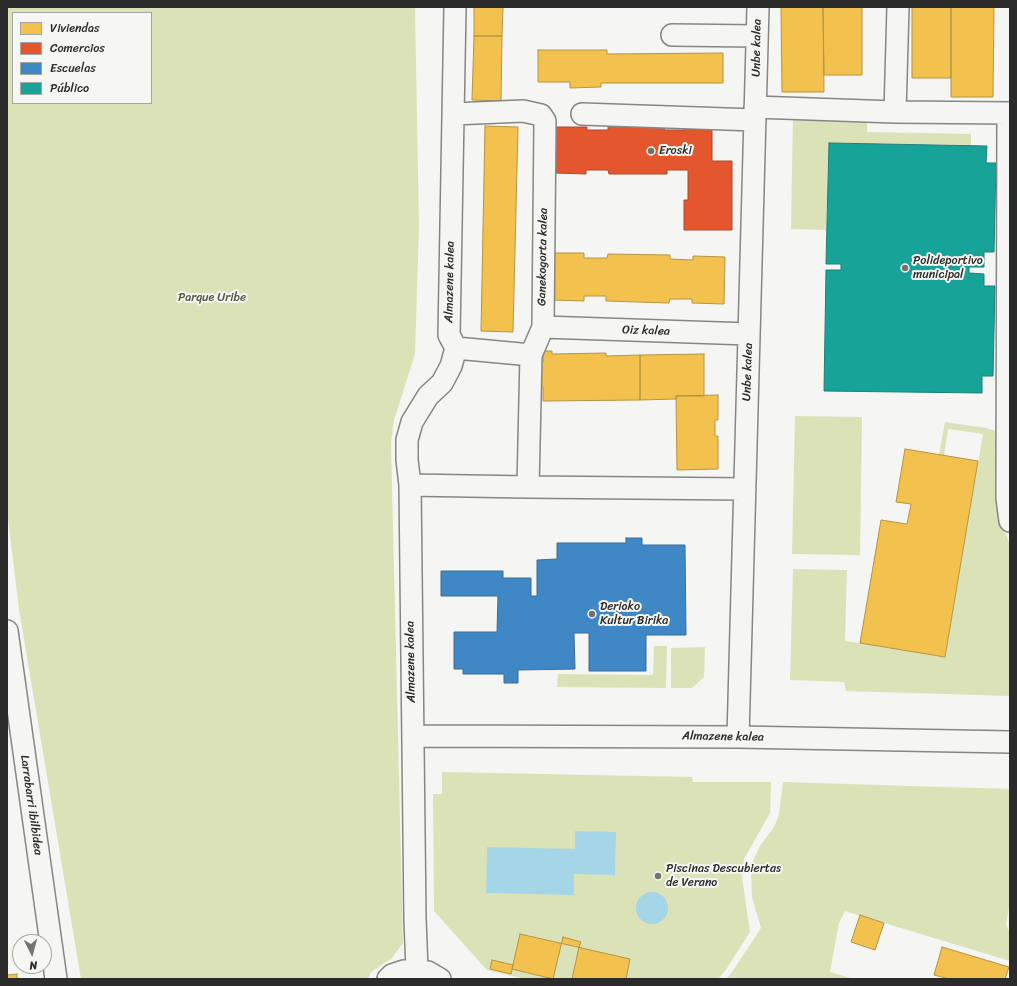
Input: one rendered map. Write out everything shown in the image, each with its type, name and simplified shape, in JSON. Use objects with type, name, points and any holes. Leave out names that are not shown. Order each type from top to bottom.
[{"type":"street","name":"Almazene kalea","points":[[455,7],[449,335],[456,348],[451,366],[442,383],[428,396],[412,422],[407,440],[407,460],[410,485],[413,736],[738,737],[1010,742]]},
{"type":"street","name":"Unbe kalea","points":[[738,737],[758,7]]},
{"type":"street","points":[[895,112],[898,7]]},
{"type":"street","points":[[672,35],[757,36]]},
{"type":"street","name":"Ganekogorta kalea","points":[[453,114],[523,111],[541,115],[545,121],[542,327],[531,355],[528,487]]},
{"type":"street","points":[[582,114],[895,112],[1009,113],[1007,498],[1010,521]]},
{"type":"street","name":"Oiz kalea","points":[[542,327],[749,334]]},
{"type":"street","points":[[456,348],[531,355]]},
{"type":"street","points":[[410,485],[744,489]]},
{"type":"street","name":"Larrabarri ibilbidea","points":[[7,631],[56,979]]},
{"type":"street","points":[[413,736],[417,970]]},
{"type":"street","points":[[388,979],[392,975],[404,971],[417,970],[428,972],[440,979]]},
{"type":"green space","name":"Parque Uribe","points":[[7,7],[415,7],[419,228],[415,354],[394,420],[391,443],[403,943],[392,958],[371,972],[368,979],[81,979],[19,609],[7,511]]},
{"type":"green space","points":[[793,114],[867,115],[867,132],[971,134],[971,145],[829,143],[827,230],[791,229]]},
{"type":"green space","points":[[795,416],[862,417],[860,555],[792,554]]},
{"type":"green space","points":[[945,422],[986,428],[1003,433],[1002,524],[1010,545],[1010,696],[846,691],[844,682],[790,680],[793,569],[847,570],[845,641],[945,656],[983,434],[948,429],[944,455],[939,455]]},
{"type":"green space","points":[[654,646],[667,646],[666,688],[557,687],[558,674],[653,675]]},
{"type":"green space","points":[[705,647],[704,677],[692,688],[671,688],[671,648]]},
{"type":"green space","name":"Piscinas Descubiertas de Verano","points":[[442,772],[692,777],[693,782],[771,782],[770,813],[744,859],[742,877],[750,932],[725,971],[718,979],[525,979],[487,970],[434,911],[433,794],[442,794]]},
{"type":"green space","points":[[783,782],[1010,789],[1010,902],[1006,925],[1010,932],[1010,961],[845,911],[839,923],[830,972],[854,979],[726,979],[761,928],[752,897],[751,870],[753,861],[760,846],[774,827],[779,815]]},
{"type":"water","points":[[575,831],[616,832],[615,875],[574,874],[574,895],[486,893],[487,847],[575,849]]},
{"type":"water","points":[[652,892],[661,895],[665,899],[668,908],[665,917],[661,921],[652,924],[643,921],[639,917],[636,908],[639,899],[643,895]]},
{"type":"building: Viviendas","points":[[474,7],[503,7],[502,36],[474,36]]},
{"type":"building: Viviendas","points":[[781,7],[823,7],[824,92],[782,92]]},
{"type":"building: Viviendas","points":[[823,7],[862,7],[862,75],[824,75]]},
{"type":"building: Viviendas","points":[[912,7],[951,7],[951,78],[912,78]]},
{"type":"building: Viviendas","points":[[951,7],[994,7],[993,97],[951,97]]},
{"type":"building: Viviendas","points":[[474,36],[502,36],[501,101],[472,100]]},
{"type":"building: Viviendas","points":[[538,50],[607,50],[607,54],[723,53],[723,83],[601,83],[601,87],[570,88],[570,82],[538,82]]},
{"type":"building: Viviendas","points":[[485,126],[518,127],[513,332],[481,331]]},
{"type":"building: Viviendas","points":[[553,253],[584,253],[584,258],[607,258],[608,254],[670,255],[670,259],[693,260],[693,256],[725,257],[724,304],[692,303],[692,299],[670,299],[669,303],[606,301],[606,296],[584,296],[584,301],[552,300]]},
{"type":"building: Viviendas","points":[[543,351],[552,351],[552,354],[606,353],[606,356],[640,355],[640,400],[543,401],[543,387],[539,387],[538,362],[543,362]]},
{"type":"building: Viviendas","points":[[704,354],[704,396],[676,396],[676,399],[640,400],[640,355]]},
{"type":"building: Viviendas","points":[[718,395],[718,420],[715,420],[715,436],[718,436],[718,469],[677,470],[676,396]]},
{"type":"building: Viviendas","points":[[905,449],[978,461],[945,657],[860,643],[881,520],[907,524],[911,504],[896,502]]},
{"type":"building: Viviendas","points":[[860,915],[884,923],[875,950],[851,942]]},
{"type":"building: Viviendas","points":[[520,934],[630,959],[626,979],[553,979],[512,969]]},
{"type":"building: Viviendas","points":[[563,937],[581,942],[572,979],[553,979]]},
{"type":"building: Viviendas","points":[[942,947],[1009,967],[1005,979],[949,979],[934,975]]},
{"type":"building: Viviendas","points":[[492,960],[513,965],[511,974],[490,969]]},
{"type":"building: Viviendas","points":[[17,974],[17,979],[7,979],[7,975]]},
{"type":"building: Comercios","points":[[608,126],[665,126],[664,130],[685,130],[685,127],[712,127],[712,161],[732,161],[732,230],[684,230],[684,200],[688,200],[688,170],[667,170],[667,174],[609,174],[608,170],[586,170],[586,174],[555,173],[555,127],[587,127],[587,130],[608,130]]},
{"type":"building: Escuelas","name":"Derioko Kultur Birika","points":[[626,538],[642,538],[642,545],[685,545],[686,635],[646,635],[646,671],[589,671],[589,633],[574,633],[575,669],[518,670],[518,683],[504,683],[504,674],[463,674],[463,669],[454,669],[454,632],[497,632],[498,596],[441,596],[441,571],[503,571],[503,578],[531,578],[531,596],[537,596],[537,560],[557,559],[557,543],[626,543]]},
{"type":"building: Público","name":"Polideportivo municipal","points":[[829,143],[987,146],[986,163],[996,163],[994,252],[984,252],[984,267],[969,267],[969,273],[984,274],[984,286],[995,286],[993,376],[982,376],[982,393],[824,391],[826,270],[841,270],[841,264],[826,264]]},
{"type":"place","name":"Eroski","points":[[651,151]]},
{"type":"place","name":"Polideportivo municipal","points":[[905,268]]},
{"type":"place","name":"Derioko Kultur Birika","points":[[592,614]]},
{"type":"place","name":"Piscinas Descubiertas de Verano","points":[[658,876]]}]
